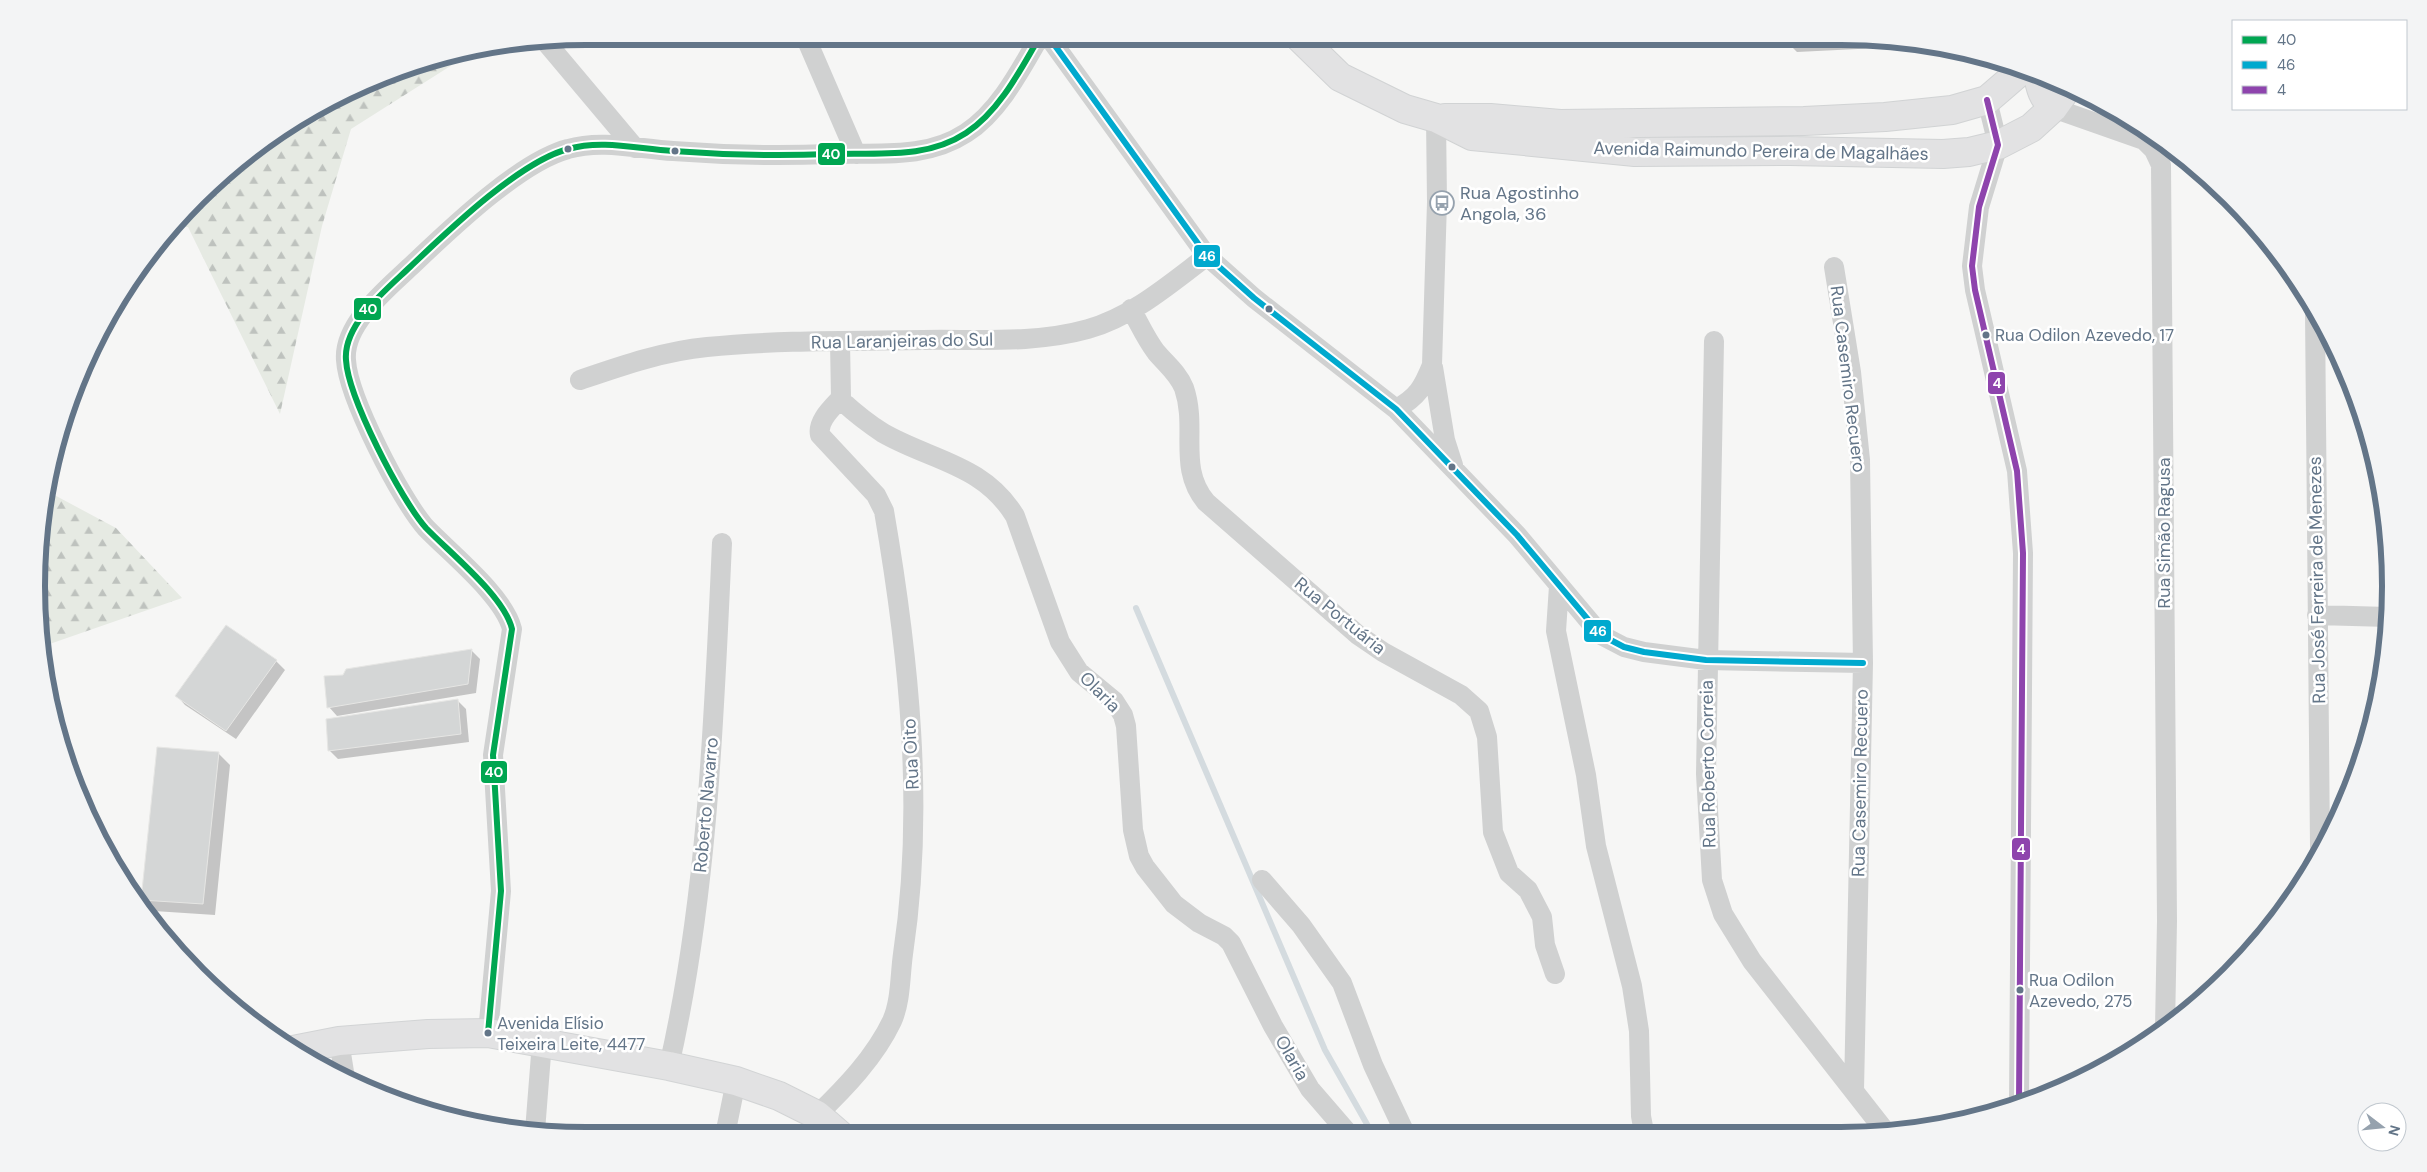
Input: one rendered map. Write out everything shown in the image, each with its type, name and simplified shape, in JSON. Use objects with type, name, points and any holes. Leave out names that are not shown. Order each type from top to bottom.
[{"type":"main road","name":"Avenida Raimundo Pereira de Magalhães","points":[[1307,45],[1340,77],[1405,109],[1436,118],[1472,136],[1635,152],[1777,151],[1943,154],[1970,152],[1998,145],[2031,128],[2061,97]]},
{"type":"main road","name":"Avenida Raimundo Pereira de Magalhães","points":[[1436,118],[1490,118],[1560,124],[1804,121],[1914,114],[1952,110],[1987,100],[2017,75]]},
{"type":"main road","points":[[2039,83],[2044,99],[2061,97]]},
{"type":"main road","points":[[304,1048],[339,1042],[428,1034],[488,1033],[669,1066],[736,1081],[779,1096],[817,1115],[831,1127]]},
{"type":"street","points":[[809,45],[856,154]]},
{"type":"street","points":[[488,1033],[501,892],[493,755],[512,629],[509,618],[494,597],[424,525],[393,476],[364,420],[346,365],[346,352],[349,343],[371,304],[465,218],[512,180],[557,152],[594,144],[635,148],[799,156],[901,154],[928,149],[950,142],[969,131],[986,116],[1003,94],[1034,45]]},
{"type":"street","points":[[1055,45],[1207,256],[1254,298],[1396,409],[1517,535],[1601,635],[1624,646],[1644,652],[1706,660],[1863,663]]},
{"type":"street","points":[[549,46],[635,148]]},
{"type":"street","name":"Rua Simão Ragusa","points":[[2061,97],[2092,124],[2144,140],[2154,150],[2161,165],[2167,921],[2165,1019]]},
{"type":"street","points":[[1987,100],[1998,145],[1979,207],[1972,266],[1975,290],[2017,471],[2023,553],[2019,1097]]},
{"type":"street","points":[[1436,118],[1437,202],[1432,364],[1445,440],[1453,467]]},
{"type":"street","name":"Rua Laranjeiras do Sul","points":[[580,380],[634,362],[706,347],[840,342],[1030,339],[1088,329],[1105,323],[1131,309],[1207,256]]},
{"type":"street","name":"Rua Casemiro Recuero","points":[[1834,267],[1851,372],[1860,460],[1863,663],[1854,1090]]},
{"type":"street","name":"Rua Portuária","points":[[1131,309],[1155,350],[1175,372],[1183,387],[1190,416],[1190,476],[1194,486],[1206,502],[1358,635],[1383,652],[1461,695],[1479,711],[1484,722],[1488,750],[1493,832],[1509,873],[1528,890],[1542,917],[1545,945],[1555,974]]},
{"type":"street","name":"Rua José Ferreira de Menezes","points":[[2315,326],[2320,837]]},
{"type":"street","name":"Rua Roberto Correia","points":[[1714,341],[1706,660],[1708,838],[1712,880],[1723,914],[1752,961],[1881,1125]]},
{"type":"street","points":[[840,342],[841,398]]},
{"type":"street","points":[[1396,409],[1413,400],[1424,384],[1432,364]]},
{"type":"street","name":"Rua Oito","points":[[817,1115],[862,1067],[892,1021],[907,925],[913,850],[914,791],[909,712],[884,511],[876,495],[826,441],[819,430],[820,424],[841,398]]},
{"type":"street","name":"Olaria","points":[[841,398],[852,410],[882,432],[966,469],[996,490],[1006,501],[1015,516],[1060,642],[1079,672],[1114,701],[1123,715],[1126,726],[1135,842],[1145,867],[1184,913],[1224,936],[1231,943],[1273,1026],[1310,1089],[1343,1127]]},
{"type":"street","name":"Roberto Navarro","points":[[669,1066],[687,969],[708,797],[715,701],[722,543]]},
{"type":"street","points":[[1559,586],[1556,631],[1586,775],[1596,846],[1632,986],[1639,1031],[1641,1116],[1643,1127]]},
{"type":"street","points":[[2318,615],[2381,617]]},
{"type":"street","points":[[1262,880],[1301,925],[1342,983],[1373,1065],[1401,1127]]},
{"type":"street","points":[[339,1042],[344,1069]]},
{"type":"street","points":[[536,1124],[542,1042]]},
{"type":"street","points":[[727,1127],[736,1081]]},
{"type":"green space","points":[[461,60],[351,129],[322,226],[280,414],[188,227],[181,227],[229,179],[285,136],[315,117],[379,86]]},
{"type":"green space","points":[[53,494],[116,528],[182,598],[49,644],[45,586],[46,551]]},
{"type":"building","points":[[226,625],[277,660],[226,731],[175,696]]},
{"type":"building","points":[[472,649],[468,684],[327,708],[324,676],[343,675],[346,669]]},
{"type":"building","points":[[458,699],[461,734],[328,751],[326,719]]},
{"type":"building","points":[[157,747],[219,752],[203,904],[146,900],[142,894]]},
{"type":"waterway","points":[[1136,608],[1325,1050],[1369,1127]]},
{"type":"transit line","name":"40","points":[[488,1033],[501,891],[493,755],[512,629],[507,616],[488,589],[426,528],[415,514],[390,472],[366,422],[349,377],[346,360],[347,347],[352,333],[368,308],[464,217],[506,183],[549,156],[568,149],[594,145],[771,155],[883,154],[917,151],[950,142],[978,124],[999,102],[1035,45]]},
{"type":"transit line","name":"46","points":[[1055,45],[1207,256],[1254,298],[1396,409],[1517,535],[1601,635],[1624,647],[1644,652],[1706,660],[1863,663]]},
{"type":"transit line","name":"4","points":[[1987,100],[1998,145],[1979,207],[1972,266],[1975,290],[2017,471],[2023,553],[2019,1097]]},
{"type":"place","name":"Rua Agostinho Angola, 36","points":[[1442,203]]},
{"type":"place","name":"Rua Odilon Azevedo, 17","points":[[1986,335]]},
{"type":"place","name":"Rua Odilon Azevedo, 275","points":[[2020,990]]},
{"type":"place","name":"Avenida Elísio Teixeira Leite, 4477","points":[[488,1033]]}]
